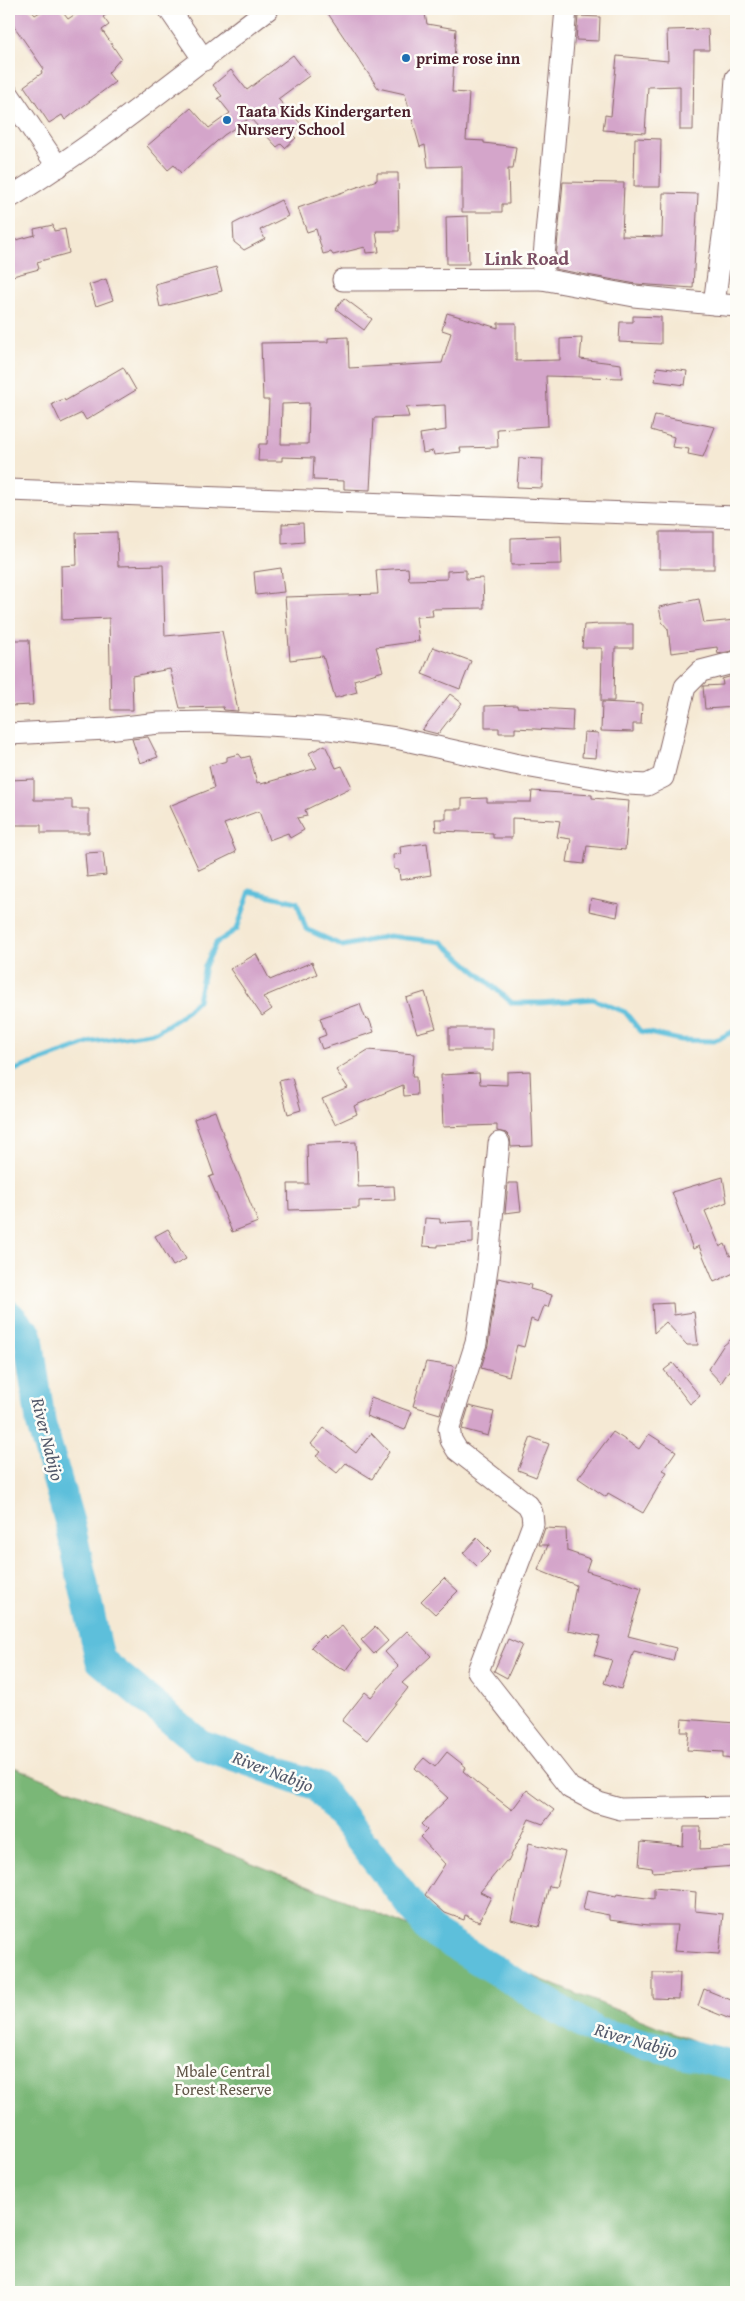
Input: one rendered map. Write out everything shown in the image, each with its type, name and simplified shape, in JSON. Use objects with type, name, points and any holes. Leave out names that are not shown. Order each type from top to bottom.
[{"type":"street","points":[[169,9],[204,60]]},
{"type":"street","points":[[9,198],[58,167],[204,60],[268,9]]},
{"type":"street","points":[[542,279],[566,9]]},
{"type":"street","points":[[714,304],[726,214],[736,78]]},
{"type":"street","points":[[9,96],[58,167]]},
{"type":"street","points":[[343,280],[542,279],[634,296],[736,306]]},
{"type":"street","points":[[9,490],[736,517]]},
{"type":"street","points":[[9,734],[209,722],[322,728],[396,738],[514,764],[628,784],[647,785],[663,778],[686,687],[701,671],[736,662]]},
{"type":"street","points":[[500,1143],[488,1262],[476,1343],[450,1428],[451,1440],[457,1450],[528,1505],[532,1513],[533,1524],[478,1671],[570,1788],[585,1797],[620,1809],[736,1806]]},
{"type":"green space","name":"Mbale Central Forest Reserve","points":[[9,1765],[736,2058],[736,2292],[9,2292]]},
{"type":"building","points":[[9,9],[30,9],[35,15],[45,9],[60,9],[68,19],[83,9],[114,9],[103,17],[109,25],[102,30],[121,58],[108,73],[115,82],[65,120],[62,115],[49,123],[24,86],[42,73],[41,71],[44,69],[9,19]]},
{"type":"building","name":"prime rose inn","points":[[325,9],[424,9],[427,24],[456,29],[452,92],[469,93],[466,140],[484,141],[484,143],[516,147],[513,169],[508,169],[509,204],[502,204],[502,212],[462,212],[462,166],[428,167],[425,145],[420,147],[405,94],[378,88]]},
{"type":"building","points":[[578,16],[600,17],[599,41],[576,40]]},
{"type":"building","points":[[708,29],[709,50],[694,50],[693,130],[680,130],[680,86],[648,87],[645,133],[603,130],[605,115],[611,116],[617,56],[668,61],[667,30]]},
{"type":"building","points":[[293,55],[309,76],[278,99],[302,125],[292,134],[296,138],[285,148],[281,144],[277,147],[250,118],[224,135],[181,173],[174,165],[168,170],[147,146],[191,108],[209,128],[230,113],[218,98],[222,96],[213,85],[231,70],[247,90]]},
{"type":"building","points":[[635,138],[661,139],[660,187],[634,187]]},
{"type":"building","points":[[377,173],[398,173],[399,231],[376,231],[379,252],[366,253],[365,247],[333,255],[331,252],[323,254],[316,229],[307,232],[298,208],[377,180]]},
{"type":"building","points":[[563,182],[624,183],[622,236],[662,237],[663,193],[698,194],[693,288],[636,284],[555,269]]},
{"type":"building","points":[[281,200],[288,216],[260,230],[265,239],[244,250],[234,242],[233,224]]},
{"type":"building","points":[[468,216],[469,264],[447,264],[446,217]]},
{"type":"building","points":[[53,225],[54,231],[65,229],[69,253],[37,262],[39,269],[9,277],[9,242],[35,235],[34,229]]},
{"type":"building","points":[[216,268],[222,291],[160,307],[155,284]]},
{"type":"building","points":[[106,279],[113,300],[96,306],[89,285]]},
{"type":"building","points":[[344,298],[372,319],[364,330],[336,309]]},
{"type":"building","points":[[447,313],[498,328],[498,323],[516,323],[516,361],[560,360],[560,339],[582,338],[580,359],[621,364],[622,378],[546,376],[548,426],[497,429],[498,447],[460,448],[461,452],[434,455],[433,451],[423,453],[420,434],[446,430],[445,405],[406,407],[409,417],[374,418],[370,490],[344,489],[344,481],[313,480],[314,458],[282,457],[282,461],[258,461],[259,444],[267,444],[269,400],[263,400],[261,343],[328,342],[328,338],[348,337],[349,368],[442,363],[451,333],[442,330]],"holes":[[[309,403],[308,444],[281,444],[282,404]]]},
{"type":"building","points":[[633,316],[661,317],[661,344],[619,342],[620,322],[633,322]]},
{"type":"building","points":[[123,367],[136,390],[86,420],[82,413],[61,423],[52,404],[64,399],[65,401]]},
{"type":"building","points":[[657,367],[687,371],[685,385],[655,381]]},
{"type":"building","points":[[655,415],[715,427],[703,457],[688,454],[689,449],[672,447],[674,437],[651,430]]},
{"type":"building","points":[[519,458],[543,459],[542,488],[517,487]]},
{"type":"building","points":[[303,523],[304,542],[282,544],[282,524]]},
{"type":"building","points":[[117,532],[118,566],[163,565],[165,636],[222,631],[238,711],[224,710],[223,707],[180,708],[170,669],[132,676],[133,710],[111,710],[109,618],[62,620],[61,566],[77,565],[76,533]]},
{"type":"building","points":[[660,532],[714,532],[714,569],[660,569]]},
{"type":"building","points":[[561,536],[562,564],[511,565],[511,538]]},
{"type":"building","points":[[281,568],[284,592],[256,595],[254,572]]},
{"type":"building","points":[[408,568],[409,580],[447,579],[447,571],[466,570],[466,579],[483,578],[484,608],[432,609],[433,616],[416,617],[419,641],[376,647],[383,671],[354,680],[357,692],[335,698],[323,656],[290,660],[285,597],[378,594],[376,570]]},
{"type":"building","points":[[699,599],[704,623],[736,620],[736,650],[718,654],[717,647],[671,653],[668,629],[662,622],[659,607]]},
{"type":"building","points":[[633,624],[633,648],[615,648],[614,701],[601,701],[602,648],[582,648],[584,625]]},
{"type":"building","points":[[9,640],[29,640],[33,705],[9,706]]},
{"type":"building","points":[[433,647],[471,661],[460,689],[422,674]]},
{"type":"building","points":[[736,675],[736,707],[705,709],[703,686],[723,685],[722,679]]},
{"type":"building","points":[[450,694],[462,703],[438,734],[422,730]]},
{"type":"building","points":[[602,702],[642,704],[641,724],[633,724],[633,732],[601,731]]},
{"type":"building","points":[[517,705],[517,707],[573,710],[572,731],[515,728],[515,733],[499,733],[499,728],[485,728],[485,706]]},
{"type":"building","points":[[584,732],[598,733],[596,758],[582,757]]},
{"type":"building","points":[[148,737],[158,757],[140,763],[132,739]]},
{"type":"building","points":[[325,745],[336,768],[342,766],[352,787],[305,810],[307,816],[297,818],[304,830],[290,838],[288,833],[269,840],[259,811],[224,824],[236,852],[199,870],[169,806],[214,788],[209,766],[227,761],[227,757],[239,754],[242,758],[250,756],[257,783],[261,784],[317,768],[309,753]]},
{"type":"building","points":[[34,779],[34,800],[72,800],[72,809],[89,809],[89,833],[41,833],[41,825],[9,825],[9,780]]},
{"type":"building","points":[[532,791],[592,795],[592,798],[629,801],[625,850],[587,846],[584,864],[567,862],[571,839],[557,837],[560,821],[554,820],[512,818],[512,838],[493,838],[493,833],[436,831],[435,819],[446,819],[446,809],[462,809],[462,799],[487,798],[487,802],[531,802]]},
{"type":"building","points":[[427,843],[431,875],[400,880],[399,870],[394,869],[393,855],[401,854],[400,847]]},
{"type":"building","points":[[103,852],[106,875],[87,877],[85,853]]},
{"type":"building","points":[[591,898],[619,904],[617,917],[589,911]]},
{"type":"building","points":[[256,954],[270,980],[312,962],[317,974],[263,997],[272,1009],[262,1016],[230,969]]},
{"type":"building","points":[[425,992],[436,1028],[417,1033],[406,998]]},
{"type":"building","points":[[360,1004],[366,1020],[369,1019],[374,1032],[322,1049],[318,1038],[326,1035],[320,1018]]},
{"type":"building","points":[[449,1028],[492,1028],[492,1050],[449,1050]]},
{"type":"building","points":[[368,1050],[414,1054],[412,1077],[416,1077],[417,1095],[404,1096],[403,1085],[354,1106],[357,1114],[335,1124],[322,1099],[348,1088],[336,1070]]},
{"type":"building","points":[[530,1071],[533,1146],[511,1147],[510,1137],[506,1133],[497,1131],[497,1125],[443,1127],[441,1075],[479,1073],[480,1084],[507,1085],[507,1072]]},
{"type":"building","points":[[292,1078],[301,1110],[288,1114],[279,1081]]},
{"type":"building","points":[[215,1111],[258,1222],[232,1232],[209,1177],[214,1175],[194,1119]]},
{"type":"building","points":[[356,1142],[358,1187],[394,1186],[395,1200],[359,1201],[359,1208],[289,1210],[288,1184],[308,1184],[307,1144]]},
{"type":"building","points":[[723,1177],[727,1202],[705,1211],[720,1247],[725,1244],[730,1256],[736,1253],[736,1272],[714,1282],[699,1246],[693,1249],[672,1192]]},
{"type":"building","points":[[508,1183],[518,1183],[521,1211],[505,1213]]},
{"type":"building","points":[[425,1218],[440,1219],[440,1223],[473,1221],[473,1243],[438,1245],[438,1247],[423,1246]]},
{"type":"building","points":[[168,1229],[186,1259],[173,1266],[155,1236]]},
{"type":"building","points":[[498,1278],[531,1285],[530,1289],[552,1295],[548,1307],[544,1306],[538,1322],[531,1319],[524,1347],[517,1345],[509,1376],[481,1368],[488,1345]]},
{"type":"building","points":[[673,1303],[674,1315],[694,1312],[698,1345],[687,1345],[666,1322],[654,1333],[652,1304]]},
{"type":"building","points":[[736,1335],[736,1360],[721,1383],[708,1369],[723,1346]]},
{"type":"building","points":[[426,1362],[454,1366],[440,1414],[413,1406]]},
{"type":"building","points":[[673,1363],[700,1396],[690,1404],[664,1370]]},
{"type":"building","points":[[371,1397],[412,1412],[405,1430],[366,1416]]},
{"type":"building","points":[[469,1406],[494,1412],[488,1436],[462,1429]]},
{"type":"building","points":[[324,1428],[356,1453],[371,1433],[389,1452],[372,1479],[346,1463],[337,1473],[316,1456],[321,1452],[311,1444]]},
{"type":"building","points":[[613,1432],[639,1449],[649,1434],[676,1451],[663,1470],[667,1472],[643,1513],[608,1493],[606,1497],[578,1478]]},
{"type":"building","points":[[531,1437],[549,1444],[536,1477],[518,1470]]},
{"type":"building","points":[[545,1528],[566,1529],[567,1551],[590,1559],[586,1571],[642,1588],[628,1636],[676,1648],[673,1661],[634,1651],[621,1689],[604,1683],[612,1660],[594,1655],[600,1636],[568,1630],[576,1585],[538,1570],[548,1545],[539,1545]]},
{"type":"building","points":[[477,1538],[491,1552],[477,1566],[463,1553]]},
{"type":"building","points":[[444,1578],[458,1591],[435,1614],[421,1601]]},
{"type":"building","points":[[342,1626],[361,1650],[346,1671],[324,1658],[311,1647],[323,1635],[326,1638]]},
{"type":"building","points":[[375,1627],[388,1641],[374,1654],[361,1640]]},
{"type":"building","points":[[407,1631],[431,1656],[402,1683],[408,1688],[367,1740],[342,1721],[365,1692],[371,1697],[398,1666],[385,1652]]},
{"type":"building","points":[[508,1639],[522,1645],[507,1678],[494,1671]]},
{"type":"building","points":[[682,1719],[736,1723],[736,1759],[723,1758],[723,1752],[687,1750],[689,1732],[681,1732]]},
{"type":"building","points":[[447,1752],[466,1767],[463,1771],[512,1810],[527,1790],[554,1810],[543,1824],[529,1819],[508,1862],[506,1861],[480,1892],[491,1897],[479,1922],[465,1915],[464,1920],[445,1913],[425,1895],[445,1864],[420,1837],[427,1830],[421,1824],[448,1798],[415,1768],[424,1758],[435,1767]]},
{"type":"building","points":[[684,1827],[701,1827],[700,1849],[736,1847],[736,1866],[653,1872],[652,1868],[639,1866],[641,1842],[683,1846]]},
{"type":"building","points":[[529,1843],[565,1852],[556,1887],[549,1886],[539,1927],[511,1920]]},
{"type":"building","points":[[654,1888],[696,1892],[695,1911],[723,1914],[719,1954],[674,1951],[677,1925],[648,1925],[609,1920],[609,1915],[583,1910],[587,1890],[616,1896],[617,1894],[654,1899]]},
{"type":"building","points":[[653,1973],[680,1973],[679,1999],[653,1998]]},
{"type":"building","points":[[704,1989],[736,2002],[730,2019],[698,2006]]},
{"type":"waterway","points":[[9,1072],[92,1042],[156,1032],[180,1017],[198,1000],[205,966],[216,943],[237,929],[250,891],[297,902],[306,929],[343,946],[389,936],[442,942],[512,1003],[593,999],[625,1012],[640,1031],[680,1040],[714,1041],[736,1030]]},
{"type":"waterway","name":"River Nabijo","points":[[9,1315],[28,1335],[41,1424],[70,1524],[100,1660],[200,1744],[318,1786],[431,1931],[596,2032],[736,2066]]},
{"type":"place","name":"prime rose inn","points":[[406,58]]},
{"type":"place","name":"Taata Kids Kindergarten Nursery School","points":[[227,120]]},
{"type":"district","name":"Link Road","points":[[527,258]]}]
